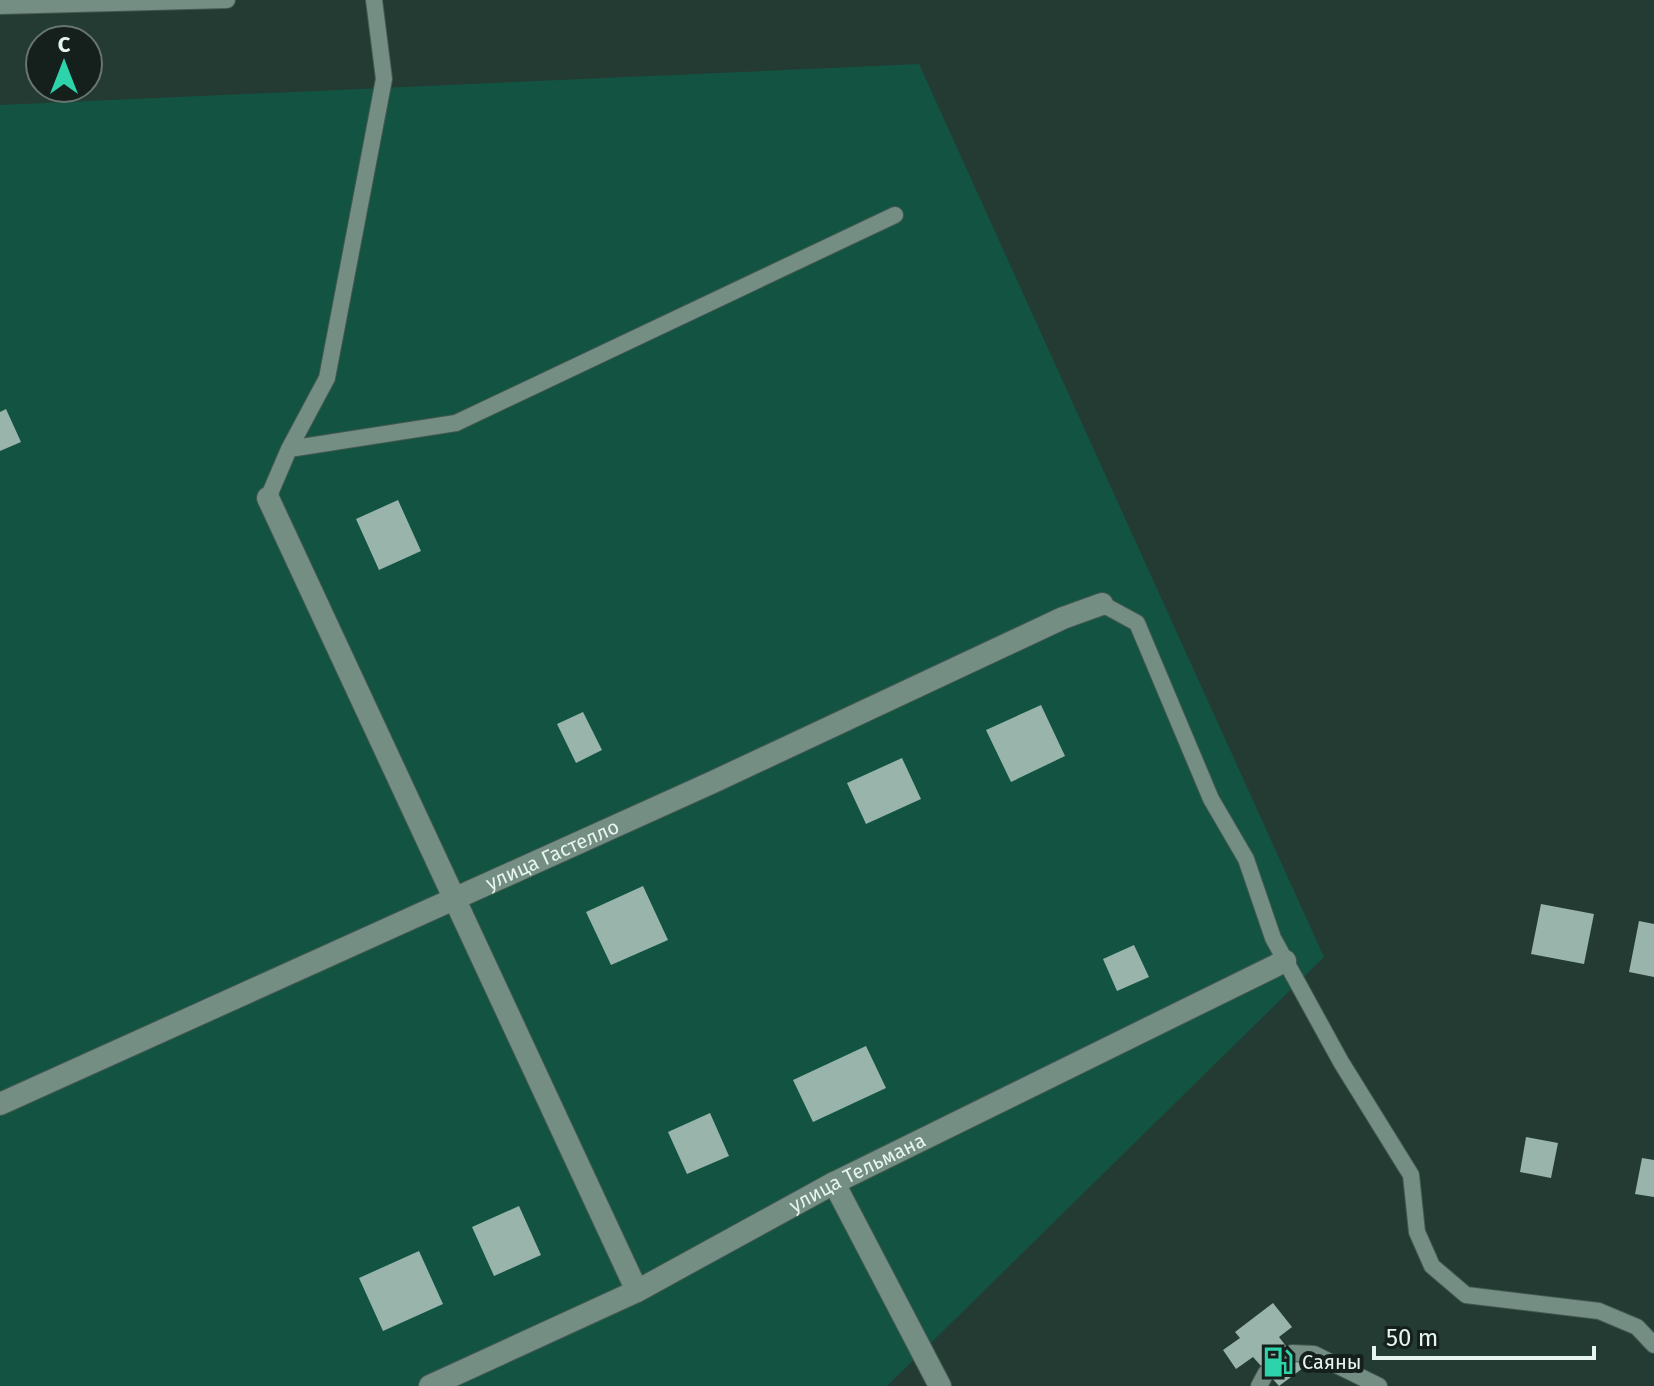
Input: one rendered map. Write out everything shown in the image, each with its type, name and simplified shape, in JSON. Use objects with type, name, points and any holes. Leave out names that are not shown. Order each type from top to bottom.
[{"type":"street","points":[[268,498],[637,1291]]},
{"type":"street","name":"улица Гастелло","points":[[0,1104],[454,896],[713,782],[1063,618],[1102,604]]},
{"type":"street","name":"улица Тельмана","points":[[430,1386],[637,1291],[834,1183],[1285,961]]},
{"type":"street","points":[[834,1183],[940,1386]]},
{"type":"lane","points":[[0,6],[227,0]]},
{"type":"lane","points":[[268,498],[289,449],[327,378],[384,79],[374,0]]},
{"type":"lane","points":[[289,449],[456,423],[895,215]]},
{"type":"lane","points":[[1102,604],[1137,623],[1211,799],[1246,859],[1273,938],[1411,1175],[1417,1232],[1432,1266],[1466,1295],[1599,1311],[1637,1327],[1654,1345]]},
{"type":"lane","points":[[1292,1353],[1314,1354],[1379,1386]]},
{"type":"green space","points":[[919,64],[1324,957],[887,1386],[0,1386],[0,105],[104,104],[104,100]]},
{"type":"building","points":[[6,409],[21,442],[0,451],[0,412]]},
{"type":"building","points":[[398,500],[421,551],[379,570],[356,519]]},
{"type":"building","points":[[1041,705],[1065,756],[1011,782],[986,730]]},
{"type":"building","points":[[583,712],[602,750],[576,763],[557,724]]},
{"type":"building","points":[[902,758],[921,799],[866,824],[847,783]]},
{"type":"building","points":[[643,886],[668,940],[611,965],[586,912]]},
{"type":"building","points":[[1541,904],[1594,914],[1584,964],[1531,954]]},
{"type":"building","points":[[1639,921],[1654,924],[1654,977],[1629,972]]},
{"type":"building","points":[[1134,945],[1149,977],[1117,991],[1103,959]]},
{"type":"building","points":[[866,1046],[886,1088],[813,1122],[793,1080]]},
{"type":"building","points":[[710,1113],[729,1156],[687,1174],[668,1132]]},
{"type":"building","points":[[1526,1137],[1558,1143],[1551,1178],[1520,1172]]},
{"type":"building","points":[[1642,1158],[1654,1160],[1654,1197],[1635,1194]]},
{"type":"building","points":[[519,1206],[541,1255],[494,1276],[472,1227]]},
{"type":"building","points":[[419,1251],[443,1304],[383,1331],[359,1278]]},
{"type":"building","points":[[1273,1303],[1292,1327],[1279,1337],[1303,1368],[1279,1386],[1253,1357],[1236,1369],[1223,1350],[1240,1338],[1235,1332]]},
{"type":"place","name":"Саяны","points":[[1278,1362]]}]
